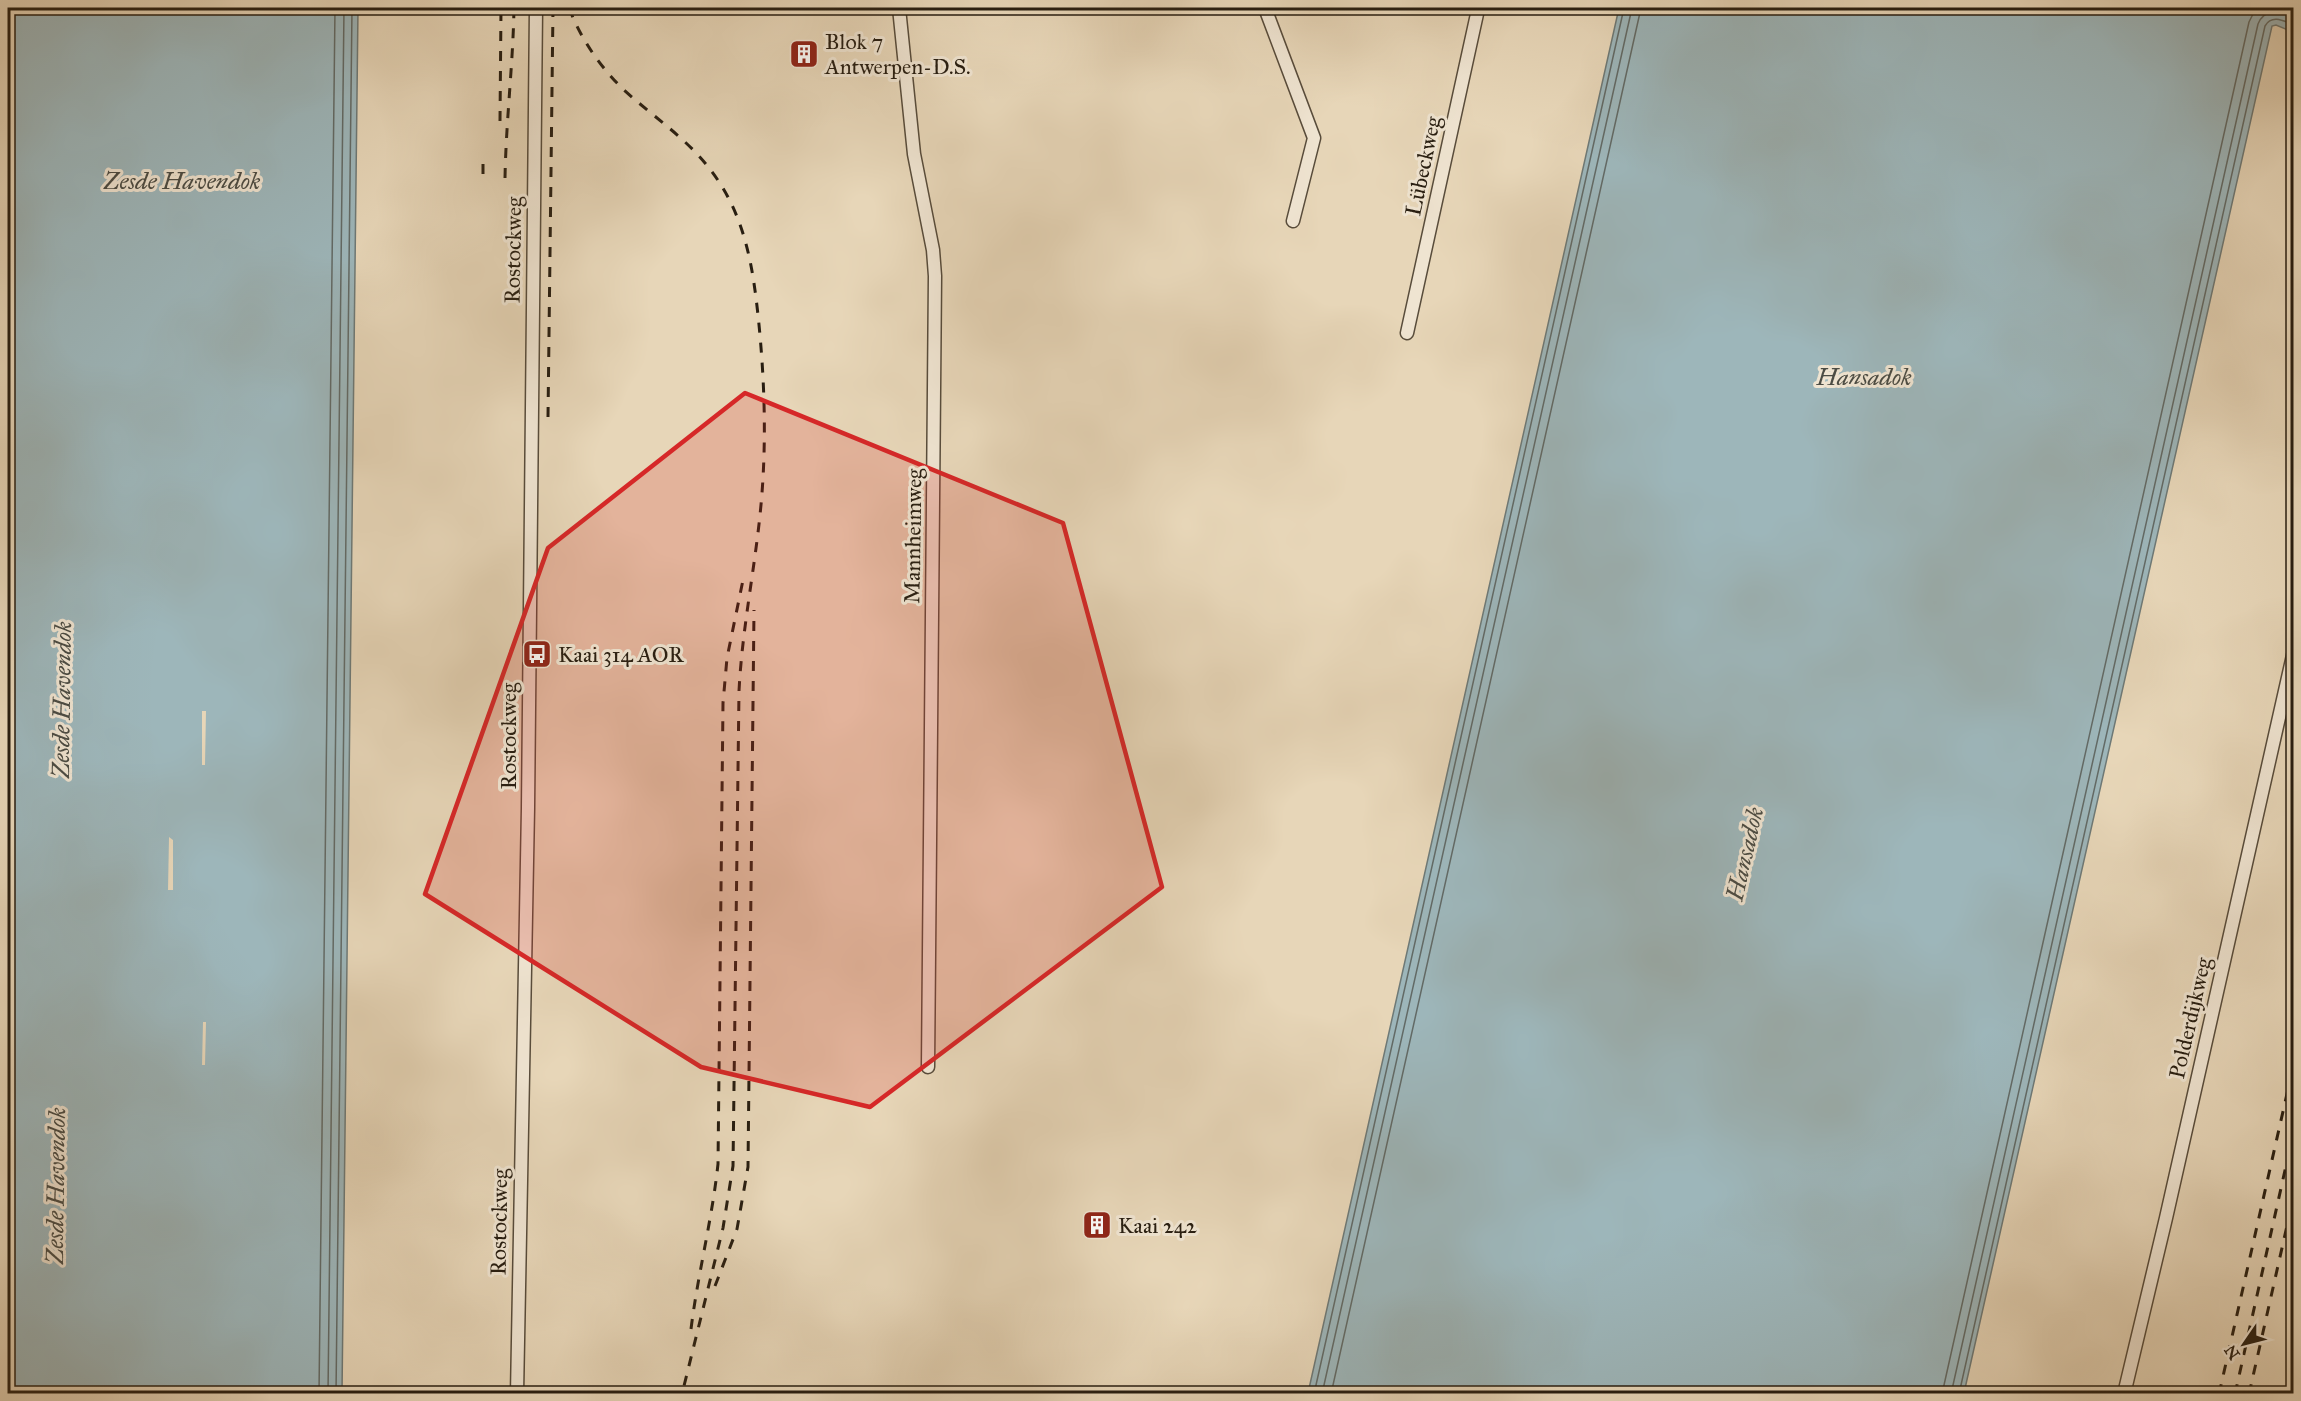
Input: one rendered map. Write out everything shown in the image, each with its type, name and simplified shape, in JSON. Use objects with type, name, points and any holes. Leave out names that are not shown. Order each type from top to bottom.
[{"type":"street","name":"Rostockweg","points":[[517,1394],[528,820],[536,8]]},
{"type":"street","name":"Mannheimweg","points":[[898,8],[914,154],[936,276],[928,1067]]},
{"type":"street","points":[[1265,8],[1314,138],[1293,221]]},
{"type":"street","name":"Lübeckweg","points":[[1407,333],[1477,14],[1476,8]]},
{"type":"street","name":"Polderdijkweg","points":[[2124,1394],[2169,1206],[2294,651]]},
{"type":"highlighted area","points":[[745,393],[1063,523],[1162,887],[870,1107],[701,1067],[425,894],[548,548]]},
{"type":"water","name":"Zesde Havendok","points":[[8,8],[358,8],[342,1393],[8,1393]]},
{"type":"water","name":"Hansadok","points":[[1619,8],[2293,8],[2293,32],[2276,25],[2272,26],[1964,1393],[1308,1393]]},
{"type":"pier","points":[[202,711],[206,711],[205,765],[202,765]]},
{"type":"pier","points":[[169,837],[173,840],[173,890],[168,890]]},
{"type":"pier","points":[[203,1022],[206,1022],[205,1065],[202,1065]]},
{"type":"railway","points":[[500,121],[501,8]]},
{"type":"railway","points":[[505,178],[514,8]]},
{"type":"railway","points":[[548,417],[553,8]]},
{"type":"railway","points":[[569,8],[585,42],[607,72],[624,90],[688,145],[711,170],[721,185],[737,216],[747,248],[758,315],[764,390],[764,465],[739,691],[733,1166],[723,1228],[682,1394]]},
{"type":"railway","points":[[483,155],[483,174]]},
{"type":"railway","points":[[691,1329],[718,1164],[723,703],[727,658],[743,580]]},
{"type":"railway","points":[[715,1286],[737,1229],[748,1167],[754,610]]},
{"type":"railway","points":[[2219,1394],[2294,1063]]},
{"type":"railway","points":[[2235,1394],[2294,1130]]},
{"type":"railway","points":[[2249,1394],[2294,1195]]},
{"type":"place","name":"Blok 7 Antwerpen-D.S.","points":[[804,54]]},
{"type":"place","name":"Kaai 314 AOR","points":[[537,654]]},
{"type":"place","name":"Kaai 242","points":[[1097,1225]]}]
